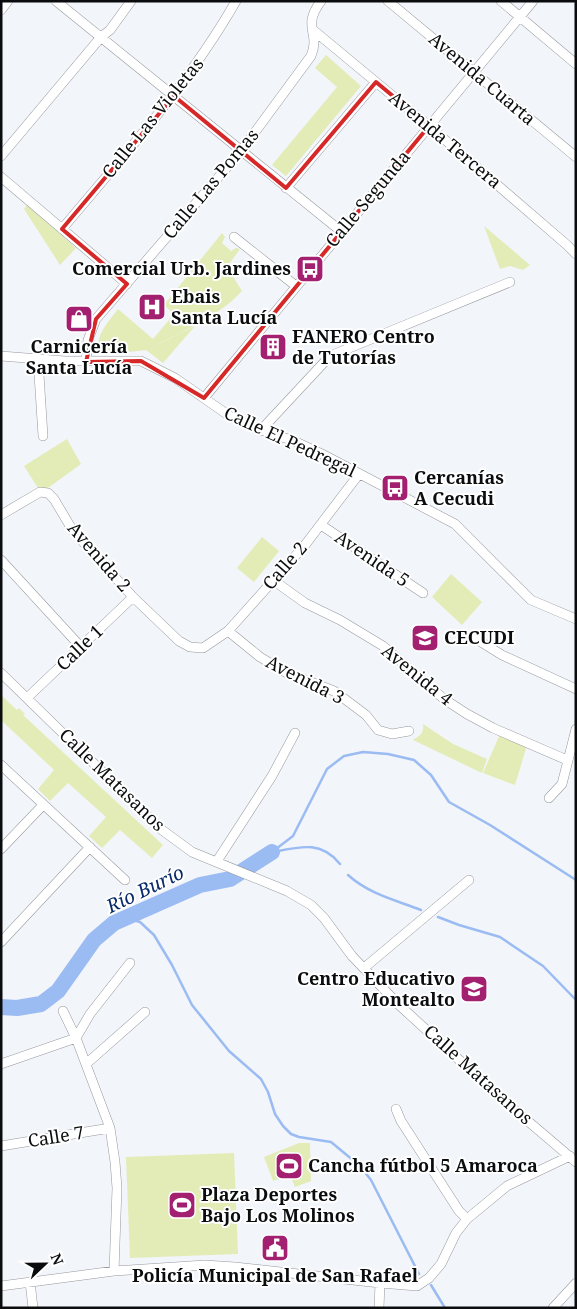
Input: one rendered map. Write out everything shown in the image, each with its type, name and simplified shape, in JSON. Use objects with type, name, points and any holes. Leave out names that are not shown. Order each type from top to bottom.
[{"type":"street","points":[[1,10],[8,1]]},
{"type":"street","points":[[56,1],[342,232]]},
{"type":"street","points":[[1,156],[101,37],[110,30],[131,1]]},
{"type":"street","name":"Calle Las Violetas","points":[[62,229],[174,96],[216,36],[236,1]]},
{"type":"street","name":"Calle Las Pomas","points":[[86,362],[88,340],[96,319],[241,151],[311,56],[316,46],[311,28],[311,18],[321,1]]},
{"type":"street","name":"Avenida Cuarta","points":[[388,1],[576,157]]},
{"type":"street","points":[[501,1],[574,60]]},
{"type":"street","name":"Calle Segunda","points":[[204,398],[533,1]]},
{"type":"street","name":"Avenida Tercera","points":[[311,28],[429,126],[567,244],[576,254]]},
{"type":"street","points":[[286,188],[376,82]]},
{"type":"street","points":[[1,177],[127,284]]},
{"type":"street","points":[[234,237],[296,286]]},
{"type":"street","points":[[261,430],[330,356],[510,282]]},
{"type":"street","name":"Calle El Pedregal","points":[[1,356],[86,362],[141,362],[175,378],[231,417],[322,454],[456,524],[531,600],[576,619]]},
{"type":"street","points":[[38,359],[43,436]]},
{"type":"street","name":"Calle 2","points":[[203,648],[228,631],[320,525],[359,474]]},
{"type":"street","name":"Avenida 2","points":[[1,515],[40,492],[48,493],[54,499],[73,531],[133,597],[179,641],[190,647],[203,648]]},
{"type":"street","name":"Avenida 5","points":[[320,525],[423,593]]},
{"type":"street","points":[[1,560],[80,646]]},
{"type":"street","name":"Avenida 4","points":[[273,580],[305,603],[340,620],[383,646],[444,699],[467,714],[493,728],[567,760]]},
{"type":"street","name":"Calle 1","points":[[27,698],[133,597]]},
{"type":"street","name":"Avenida 3","points":[[228,631],[260,656],[286,672],[334,691],[366,715],[378,730],[392,734],[409,731]]},
{"type":"street","points":[[473,637],[502,655],[576,689]]},
{"type":"street","name":"Calle Matasanos","points":[[1,673],[162,830],[192,852],[287,891],[311,905],[364,968],[398,1004],[502,1099],[573,1159]]},
{"type":"street","points":[[549,798],[562,784],[576,729]]},
{"type":"street","points":[[217,861],[272,776],[295,732]]},
{"type":"street","points":[[1,765],[125,880]]},
{"type":"street","points":[[1,849],[43,805]]},
{"type":"street","points":[[1,942],[90,847]]},
{"type":"street","points":[[364,968],[469,880]]},
{"type":"street","points":[[1,1064],[76,1038],[90,1014],[130,963]]},
{"type":"street","points":[[63,1011],[76,1038],[110,1128],[118,1188],[114,1271]]},
{"type":"street","points":[[86,1064],[146,1012]]},
{"type":"street","points":[[396,1109],[400,1121],[459,1211],[467,1219]]},
{"type":"street","name":"Calle 7","points":[[1,1146],[110,1128]]},
{"type":"street","points":[[1,1286],[114,1271],[204,1265],[380,1284],[417,1286],[429,1278],[435,1271],[456,1233],[467,1219],[507,1186],[573,1159]]},
{"type":"street","points":[[30,1282],[33,1308]]},
{"type":"street","points":[[553,1308],[576,1283]]},
{"type":"street","points":[[379,1308],[380,1284]]},
{"type":"highlighted area","points":[[376,82],[429,126],[204,398],[141,361],[86,362],[96,319],[127,284],[62,229],[174,96],[286,188]]},
{"type":"green space","points":[[326,55],[361,86],[286,176],[272,165],[337,87],[315,68]]},
{"type":"green space","points":[[27,205],[76,248],[60,265],[24,209]]},
{"type":"green space","points":[[484,226],[530,265],[523,270],[510,266],[500,269]]},
{"type":"green space","points":[[222,233],[225,237],[222,243],[231,251],[236,248],[240,249],[227,267],[242,291],[233,300],[200,323],[152,347],[195,326],[163,363],[146,350],[103,355],[97,352],[101,334],[118,309],[153,339],[174,314],[164,305]]},
{"type":"green space","points":[[67,439],[81,464],[48,488],[38,488],[24,466]]},
{"type":"green space","points":[[262,537],[279,551],[254,582],[237,568]]},
{"type":"green space","points":[[451,574],[482,602],[462,625],[432,597]]},
{"type":"green space","points":[[1,695],[17,710],[19,708],[25,714],[23,715],[163,845],[152,858],[120,830],[102,848],[89,836],[106,817],[68,783],[50,801],[38,789],[54,770],[1,720]]},
{"type":"green space","points":[[423,724],[453,744],[487,759],[482,773],[413,740],[421,734]]},
{"type":"green space","points":[[500,734],[527,745],[515,785],[483,773]]},
{"type":"green space","name":"Cancha fútbol 5 Amaroca","points":[[299,1143],[310,1143],[311,1181],[295,1187],[290,1175],[273,1181],[264,1157]]},
{"type":"green space","name":"Plaza Deportes Bajo Los Molinos","points":[[234,1153],[238,1254],[130,1258],[126,1157]]},
{"type":"waterway","points":[[272,852],[293,836],[327,769],[344,756],[363,752],[388,754],[414,760],[431,775],[449,802],[490,825],[576,880]]},
{"type":"waterway","points":[[273,852],[301,847],[317,848],[333,856],[340,864]]},
{"type":"waterway","name":"Río Burío","points":[[1,1007],[17,1008],[41,1004],[58,991],[94,940],[114,923],[200,885],[230,879],[272,852]]},
{"type":"waterway","points":[[348,875],[373,892],[421,910]]},
{"type":"waterway","points":[[438,917],[500,937],[543,966],[576,1000]]},
{"type":"waterway","points":[[126,918],[140,922],[154,935],[172,965],[192,1005],[229,1051],[261,1079],[268,1092],[275,1114],[283,1126],[291,1134],[299,1137],[331,1142],[360,1166],[371,1180],[419,1274]]},
{"type":"waterway","points":[[431,1285],[445,1308]]},
{"type":"place","name":"Comercial Urb. Jardines","points":[[310,269]]},
{"type":"place","name":"Ebais Santa Lucía","points":[[152,307]]},
{"type":"place","name":"Carnicería Santa Lucía","points":[[79,319]]},
{"type":"place","name":"FANERO Centro de Tutorías","points":[[273,347]]},
{"type":"place","name":"Cercanías A Cecudi","points":[[395,488]]},
{"type":"place","name":"CECUDI","points":[[425,638]]},
{"type":"place","name":"Centro Educativo Montealto","points":[[474,989]]},
{"type":"place","name":"Cancha fútbol 5 Amaroca","points":[[289,1166]]},
{"type":"place","name":"Plaza Deportes Bajo Los Molinos","points":[[182,1205]]},
{"type":"place","name":"Policía Municipal de San Rafael","points":[[275,1248]]}]
